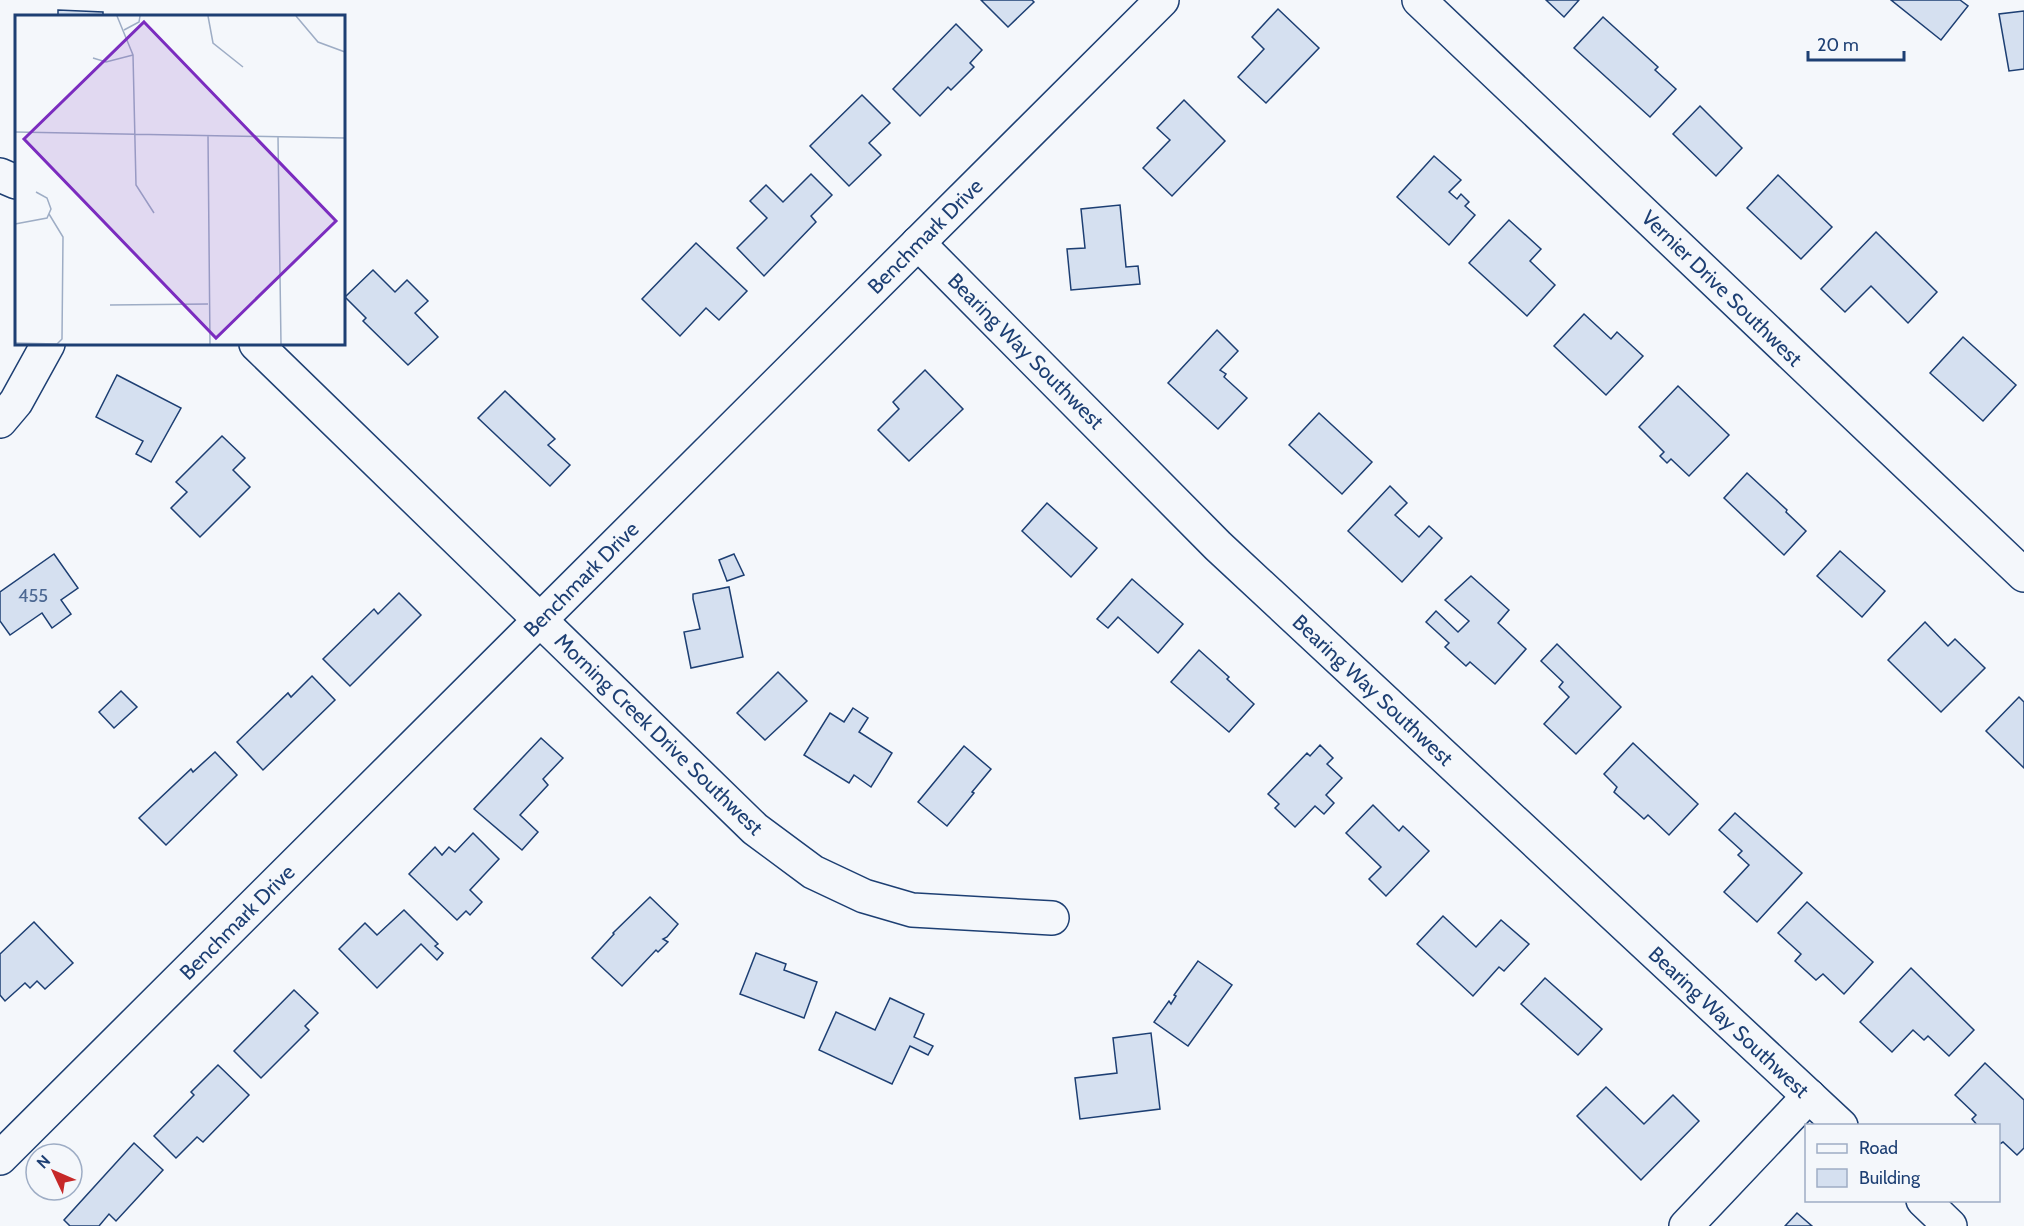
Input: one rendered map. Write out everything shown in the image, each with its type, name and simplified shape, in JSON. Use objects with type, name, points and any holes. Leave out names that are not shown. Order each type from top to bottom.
[{"type":"street","name":"Benchmark Drive","points":[[0,1158],[1162,0]]},
{"type":"street","name":"Vernier Drive Southwest","points":[[1419,0],[2024,576]]},
{"type":"street","points":[[0,175],[15,182]]},
{"type":"street","name":"Bearing Way Southwest","points":[[918,243],[1218,546],[1840,1124]]},
{"type":"street","points":[[0,421],[16,402],[47,345]]},
{"type":"street","name":"Morning Creek Drive Southwest","points":[[257,345],[754,829],[813,872],[864,896],[912,910],[1052,918]]},
{"type":"street","points":[[1686,1226],[1809,1096]]},
{"type":"street","points":[[1925,1202],[1950,1226]]},
{"type":"building","points":[[981,0],[1032,0],[1034,2],[1008,27]]},
{"type":"building","points":[[1546,0],[1579,0],[1564,17]]},
{"type":"building","points":[[1891,0],[1960,0],[1968,6],[1941,40]]},
{"type":"building","points":[[1278,9],[1319,48],[1266,103],[1238,77],[1264,49],[1252,37]]},
{"type":"building","points":[[58,10],[103,12],[103,15],[58,15]]},
{"type":"building","points":[[2024,11],[2024,69],[2009,71],[1999,14]]},
{"type":"building","points":[[1603,17],[1658,67],[1655,70],[1676,89],[1650,117],[1574,48]]},
{"type":"building","points":[[956,24],[982,50],[970,63],[974,67],[951,90],[948,87],[920,116],[893,89]]},
{"type":"building","points":[[862,95],[890,123],[869,143],[881,155],[849,186],[810,146]]},
{"type":"building","points":[[1184,100],[1225,141],[1172,196],[1143,168],[1170,140],[1157,128]]},
{"type":"building","points":[[1700,106],[1742,148],[1716,176],[1673,134]]},
{"type":"building","points":[[1434,156],[1461,180],[1449,192],[1457,199],[1461,194],[1469,202],[1465,206],[1475,215],[1449,245],[1397,197]]},
{"type":"building","points":[[811,174],[832,195],[811,216],[816,222],[764,276],[737,248],[767,218],[750,201],[766,185],[783,202]]},
{"type":"building","points":[[1778,175],[1832,227],[1801,259],[1747,208]]},
{"type":"building","points":[[1120,205],[1126,267],[1138,266],[1140,284],[1071,290],[1067,249],[1085,248],[1081,209]]},
{"type":"building","points":[[1509,220],[1541,249],[1530,261],[1555,285],[1527,316],[1469,263]]},
{"type":"building","points":[[1876,232],[1937,292],[1908,323],[1871,286],[1845,312],[1821,289]]},
{"type":"building","points":[[696,243],[747,291],[719,320],[706,308],[680,336],[642,299]]},
{"type":"building","points":[[373,270],[395,292],[407,280],[428,301],[415,313],[438,337],[408,365],[363,321],[366,318],[345,297]]},
{"type":"building","points":[[1584,314],[1611,339],[1617,332],[1643,356],[1606,395],[1554,346]]},
{"type":"building","points":[[1217,330],[1238,351],[1220,370],[1226,374],[1224,377],[1247,398],[1218,429],[1168,383]]},
{"type":"building","points":[[1963,337],[2016,385],[1983,421],[1930,373]]},
{"type":"building","points":[[925,370],[963,409],[909,461],[878,430],[899,409],[893,402]]},
{"type":"building","points":[[117,375],[181,408],[151,462],[136,454],[143,441],[96,417]]},
{"type":"building","points":[[1678,386],[1729,435],[1689,476],[1671,459],[1667,463],[1660,456],[1664,452],[1639,427]]},
{"type":"building","points":[[505,391],[555,439],[548,445],[570,465],[550,486],[478,418]]},
{"type":"building","points":[[1319,413],[1372,462],[1342,494],[1289,445]]},
{"type":"building","points":[[222,436],[245,458],[233,470],[250,487],[200,537],[171,508],[187,492],[176,482]]},
{"type":"building","points":[[1747,473],[1806,531],[1784,555],[1724,498]]},
{"type":"building","points":[[1390,486],[1407,503],[1395,515],[1419,537],[1429,526],[1442,538],[1402,582],[1348,531]]},
{"type":"building","points":[[1047,503],[1097,548],[1071,577],[1022,531]]},
{"type":"building","points":[[1840,551],[1885,591],[1862,617],[1817,576]]},
{"type":"building","points":[[54,554],[78,588],[61,600],[71,614],[52,628],[42,613],[10,635],[0,621],[0,592]]},
{"type":"building","points":[[734,554],[744,575],[727,581],[719,560]]},
{"type":"building","points":[[1471,576],[1509,610],[1498,623],[1526,649],[1495,684],[1470,662],[1466,666],[1445,647],[1449,643],[1426,622],[1436,611],[1458,632],[1469,621],[1445,600]]},
{"type":"building","points":[[1132,579],[1183,624],[1158,653],[1118,617],[1108,628],[1097,619]]},
{"type":"building","points":[[729,587],[743,657],[691,668],[684,632],[700,629],[693,594]]},
{"type":"building","points":[[399,593],[421,615],[350,686],[323,659],[374,609],[378,614]]},
{"type":"building","points":[[1925,622],[1948,646],[1955,639],[1985,668],[1941,712],[1888,660]]},
{"type":"building","points":[[1557,644],[1621,707],[1576,754],[1544,724],[1569,697],[1559,687],[1563,682],[1541,661]]},
{"type":"building","points":[[1199,650],[1254,704],[1229,732],[1171,682]]},
{"type":"building","points":[[778,672],[807,701],[765,740],[737,713]]},
{"type":"building","points":[[312,676],[335,700],[263,770],[237,742],[288,693],[291,697]]},
{"type":"building","points":[[121,691],[137,707],[114,728],[99,712]]},
{"type":"building","points":[[2019,697],[2024,702],[2024,768],[1986,731]]},
{"type":"building","points":[[853,708],[868,718],[859,732],[892,753],[871,787],[854,775],[849,783],[804,755],[830,713],[844,722]]},
{"type":"building","points":[[541,738],[563,758],[543,779],[548,785],[520,815],[538,832],[522,850],[474,809]]},
{"type":"building","points":[[1633,743],[1698,804],[1669,835],[1648,815],[1644,819],[1614,792],[1617,787],[1604,774]]},
{"type":"building","points":[[1320,745],[1333,758],[1327,764],[1342,778],[1326,795],[1334,803],[1324,814],[1315,806],[1295,827],[1275,808],[1279,804],[1268,794],[1307,753],[1310,756]]},
{"type":"building","points":[[964,746],[991,769],[947,826],[918,802]]},
{"type":"building","points":[[215,752],[237,775],[166,845],[139,818],[191,769],[193,772]]},
{"type":"building","points":[[1373,805],[1399,831],[1403,826],[1429,851],[1386,896],[1369,879],[1381,867],[1346,833]]},
{"type":"building","points":[[1735,813],[1802,873],[1757,922],[1724,892],[1749,865],[1738,855],[1742,851],[1719,830]]},
{"type":"building","points":[[473,833],[499,859],[470,890],[482,902],[470,915],[466,911],[457,920],[409,874],[435,847],[442,855],[449,847],[455,852]]},
{"type":"building","points":[[650,897],[678,924],[663,939],[668,942],[658,952],[656,950],[622,986],[592,958],[613,933]]},
{"type":"building","points":[[1807,902],[1873,962],[1844,994],[1823,974],[1816,980],[1795,961],[1801,954],[1778,933]]},
{"type":"building","points":[[404,910],[438,944],[435,946],[443,953],[437,960],[421,944],[377,988],[339,949],[365,923],[377,935]]},
{"type":"building","points":[[1443,916],[1476,947],[1501,920],[1529,944],[1504,971],[1499,967],[1473,996],[1417,944]]},
{"type":"building","points":[[34,922],[73,963],[45,989],[37,981],[30,988],[25,983],[5,1001],[0,995],[0,954]]},
{"type":"building","points":[[756,953],[786,964],[784,970],[817,982],[804,1018],[740,994]]},
{"type":"building","points":[[1198,961],[1232,985],[1188,1046],[1154,1022],[1169,1001],[1171,1004],[1176,996],[1174,995]]},
{"type":"building","points":[[1911,968],[1974,1030],[1949,1056],[1928,1036],[1924,1040],[1913,1030],[1892,1052],[1860,1022]]},
{"type":"building","points":[[1545,978],[1602,1029],[1578,1055],[1521,1004]]},
{"type":"building","points":[[294,990],[318,1013],[305,1026],[309,1030],[261,1078],[234,1051]]},
{"type":"building","points":[[890,998],[924,1014],[914,1037],[933,1046],[928,1055],[910,1046],[892,1084],[819,1050],[836,1012],[875,1030]]},
{"type":"building","points":[[1151,1033],[1160,1109],[1080,1119],[1075,1078],[1117,1073],[1113,1038]]},
{"type":"building","points":[[1985,1063],[2024,1100],[2024,1148],[2017,1155],[2003,1142],[2000,1144],[2000,1124],[1976,1124],[1972,1119],[1976,1115],[1955,1095]]},
{"type":"building","points":[[218,1065],[249,1095],[203,1142],[197,1137],[176,1158],[154,1136],[194,1095],[191,1092]]},
{"type":"building","points":[[1606,1087],[1644,1124],[1673,1095],[1699,1121],[1641,1180],[1577,1116]]},
{"type":"building","points":[[134,1143],[163,1170],[116,1221],[109,1214],[99,1226],[70,1226],[64,1220],[80,1202],[84,1202],[84,1198]]},
{"type":"building","points":[[1797,1213],[1812,1226],[1785,1226]]}]
